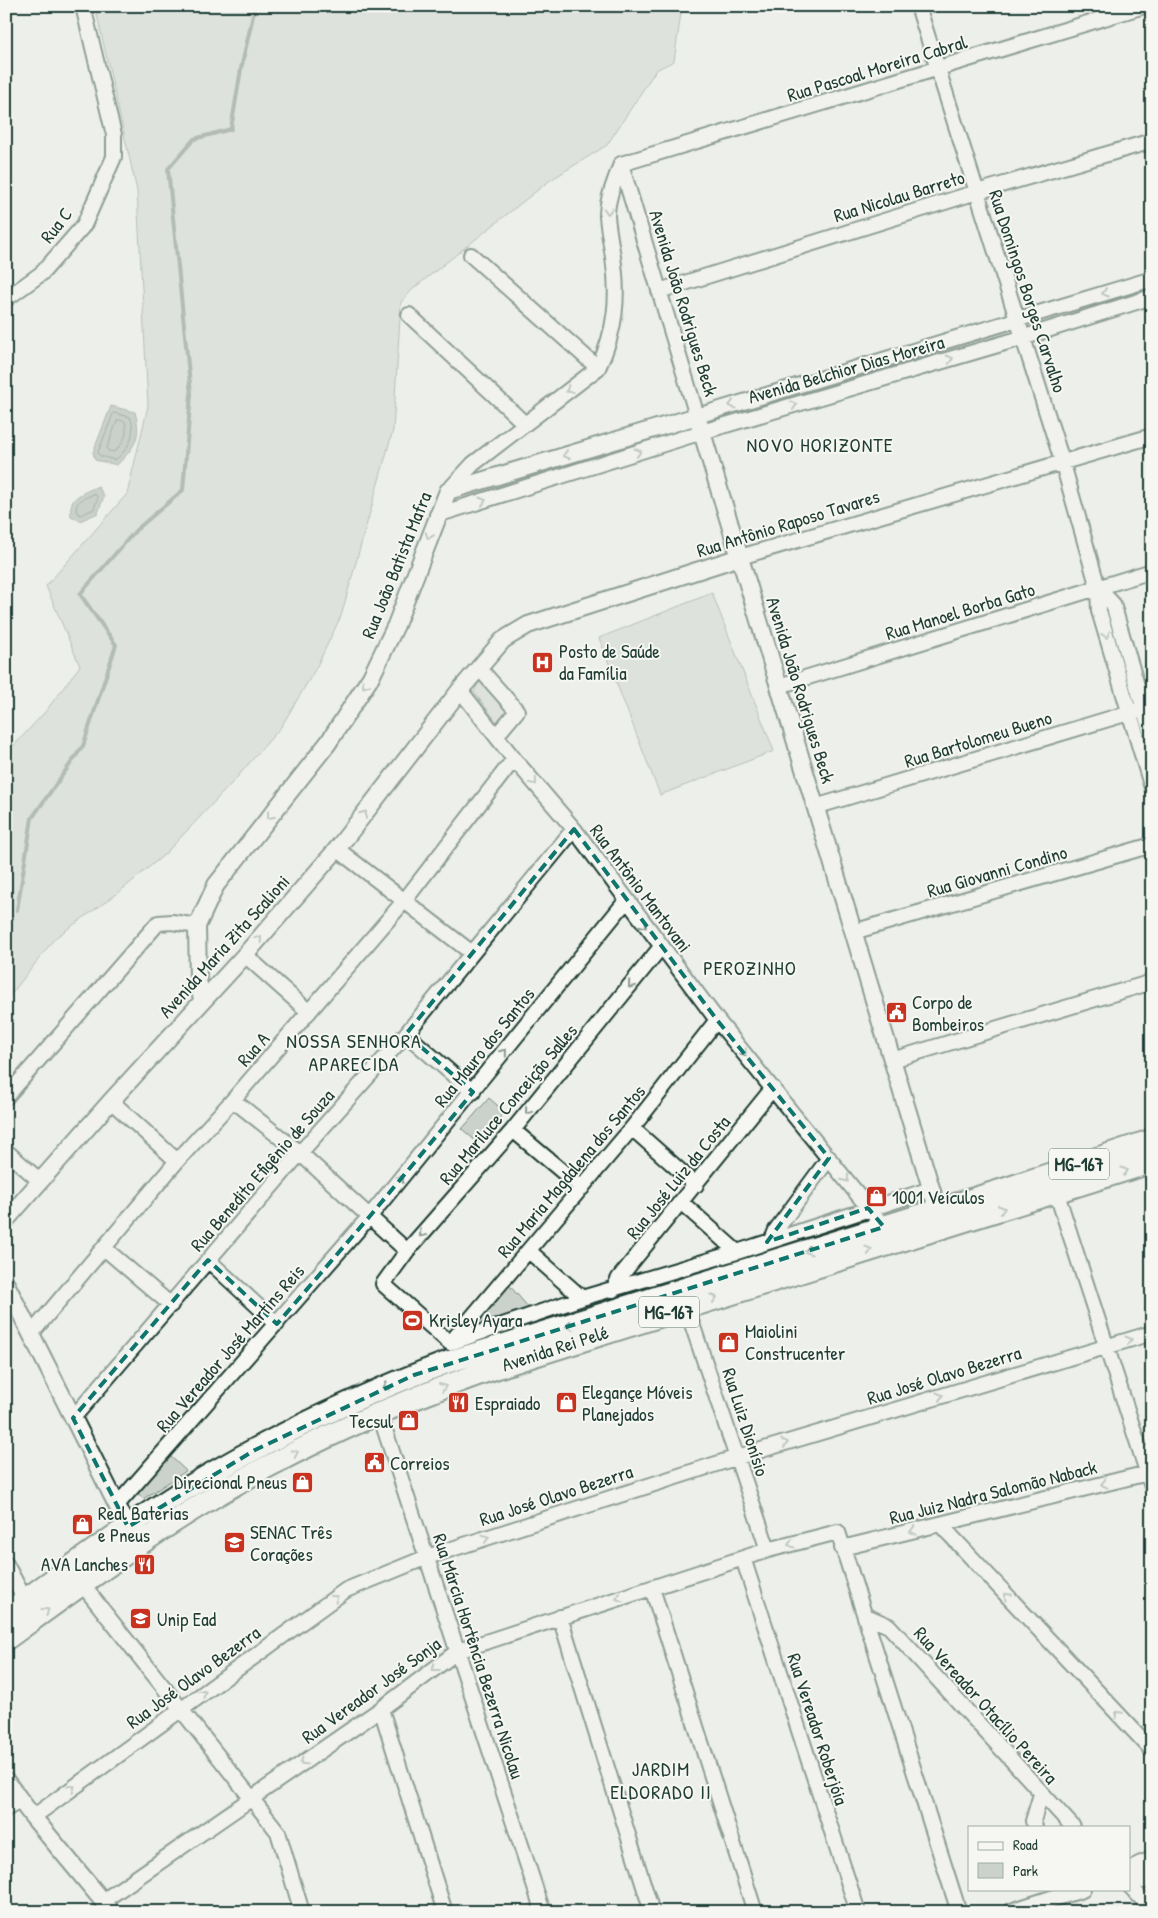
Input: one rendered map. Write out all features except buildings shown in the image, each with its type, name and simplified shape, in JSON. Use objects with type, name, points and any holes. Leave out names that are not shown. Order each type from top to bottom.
[{"type":"main road","name":"Avenida Rei Pelé","points":[[6,1614],[173,1497],[260,1459],[462,1379],[686,1306],[940,1219],[1152,1140]]},
{"type":"main road","name":"Avenida Rei Pelé","points":[[6,1639],[260,1459],[352,1403],[449,1353],[884,1227],[940,1219],[1056,1192],[1152,1162]]},
{"type":"street","name":"Rua C","points":[[6,299],[42,273],[84,225],[114,157],[114,135],[83,6]]},
{"type":"street","name":"Rua Domingos Borges Carvalho","points":[[918,6],[1025,337],[1098,588],[1100,611],[1152,788]]},
{"type":"street","name":"Rua Pascoal Moreira Cabral","points":[[621,164],[1144,6]]},
{"type":"street","name":"Rua Nicolau Barreto","points":[[659,290],[1152,140]]},
{"type":"street","name":"Avenida João Rodrigues Beck","points":[[621,164],[940,1219]]},
{"type":"street","name":"Rua João Batista Mafra","points":[[202,1000],[198,980],[197,926],[216,885],[328,743],[371,677],[396,625],[448,491],[473,464],[598,368],[608,348],[616,315],[617,289],[607,215],[609,198],[621,164]]},
{"type":"street","points":[[471,255],[598,368]]},
{"type":"street","name":"Avenida Belchior Dias Moreira","points":[[448,491],[1152,279]]},
{"type":"street","name":"Avenida Belchior Dias Moreira","points":[[437,516],[702,432],[1025,337],[1152,297]]},
{"type":"street","points":[[409,315],[524,423]]},
{"type":"street","name":"Rua Antônio Raposo Tavares","points":[[460,690],[503,640],[528,625],[740,558],[1063,464],[1152,436]]},
{"type":"street","name":"Rua Manoel Borba Gato","points":[[779,686],[1152,571]]},
{"type":"street","name":"Rua Domingos Borges Carvalho","points":[[1098,588],[1114,604],[1148,707],[1152,737]]},
{"type":"street","points":[[480,668],[517,711],[496,736]]},
{"type":"street","name":"Rua Antônio Mantovani","points":[[460,690],[514,759],[574,830],[626,902],[717,1020],[884,1227]]},
{"type":"street","name":"Avenida Maria Zita Scalioni","points":[[6,1220],[202,1000],[245,955],[336,849],[460,690]]},
{"type":"street","name":"Rua Bartolomeu Bueno","points":[[816,808],[1148,707]]},
{"type":"street","name":"Rua A","points":[[31,1334],[177,1161],[233,1100],[405,900],[514,759]]},
{"type":"street","name":"Rua Benedito Efigênio de Souza","points":[[73,1418],[300,1153],[406,1034],[574,830]]},
{"type":"street","name":"Rua Giovanni Condino","points":[[853,932],[1152,845]]},
{"type":"street","points":[[336,849],[405,900],[472,954]]},
{"type":"street","name":"Rua Mauro dos Santos","points":[[370,1216],[626,902]]},
{"type":"street","points":[[6,1097],[158,923],[172,922],[197,926]]},
{"type":"street","name":"Rua Mariluce Conceição Salles","points":[[449,1353],[383,1284],[407,1251],[513,1130],[661,947]]},
{"type":"street","points":[[245,955],[309,1012]]},
{"type":"street","points":[[892,1060],[1152,982]]},
{"type":"street","name":"Rua Maria Magdalena dos Santos","points":[[449,1353],[529,1251],[632,1128],[717,1020]]},
{"type":"street","points":[[406,1034],[473,1092]]},
{"type":"street","name":"Rua José Luiz da Costa","points":[[613,1290],[619,1278],[682,1203],[773,1088]]},
{"type":"street","points":[[233,1100],[300,1153],[407,1251]]},
{"type":"street","points":[[111,1101],[177,1161]]},
{"type":"street","points":[[632,1128],[696,1185]]},
{"type":"street","points":[[513,1130],[582,1188]]},
{"type":"street","points":[[6,1151],[40,1181]]},
{"type":"street","points":[[772,1240],[776,1230],[829,1158]]},
{"type":"street","name":"Avenida Rei Pelé","points":[[449,1353],[582,1298],[736,1252],[931,1189]]},
{"type":"street","points":[[1056,1192],[1105,1347],[1150,1473],[1152,1487]]},
{"type":"street","points":[[682,1203],[736,1252]]},
{"type":"street","name":"Rua Vereador José Martins Reis","points":[[117,1505],[370,1216]]},
{"type":"street","points":[[104,1248],[170,1304]]},
{"type":"street","points":[[529,1251],[582,1298]]},
{"type":"street","points":[[208,1260],[276,1324]]},
{"type":"street","points":[[6,1284],[138,1546]]},
{"type":"street","name":"Rua Luiz Dionísio","points":[[686,1306],[768,1550]]},
{"type":"street","name":"Rua José Olavo Bezerra","points":[[32,1817],[346,1590],[427,1557],[738,1457],[1152,1333]]},
{"type":"street","name":"Rua Márcia Hortência Bezerra Nicolau","points":[[379,1412],[543,1912]]},
{"type":"street","name":"Rua Juiz Nadra Salomão Naback","points":[[842,1548],[1150,1473]]},
{"type":"street","points":[[940,1524],[1152,1750]]},
{"type":"street","name":"Rua Vereador José Sonja","points":[[107,1906],[252,1797],[381,1710],[458,1651],[768,1550],[838,1532],[842,1548]]},
{"type":"street","points":[[842,1548],[866,1616],[959,1912]]},
{"type":"street","name":"Rua Vereador Roberjóia","points":[[743,1558],[858,1912]]},
{"type":"street","points":[[6,1564],[25,1600]]},
{"type":"street","points":[[82,1584],[278,1832],[302,1912]]},
{"type":"street","points":[[652,1588],[755,1912]]},
{"type":"street","name":"Rua Vereador Otacílio Pereira","points":[[866,1616],[889,1626],[1072,1826]]},
{"type":"street","points":[[560,1618],[652,1912]]},
{"type":"street","points":[[381,1710],[446,1912]]},
{"type":"street","points":[[6,1782],[13,1805],[32,1817],[107,1906]]},
{"type":"street","points":[[1035,1826],[1033,1821],[1041,1794]]},
{"type":"street","points":[[1130,1872],[1139,1865],[1152,1860]]},
{"type":"street","points":[[1130,1879],[1144,1880],[1152,1877]]},
{"type":"street","points":[[1130,1886],[1152,1910]]},
{"type":"street","points":[[1011,1912],[1057,1892],[1074,1890]]},
{"type":"highlighted area","points":[[574,829],[717,1020],[829,1158],[767,1242],[868,1208],[884,1227],[414,1375],[255,1450],[128,1527],[73,1418],[208,1260],[277,1324],[370,1216],[473,1092],[406,1034]]},
{"type":"green space","points":[[95,6],[682,6],[674,61],[656,70],[607,145],[549,181],[414,288],[401,302],[393,430],[341,616],[316,668],[281,727],[232,783],[165,854],[118,893],[55,938],[6,1001],[6,754],[45,712],[80,666],[46,586],[127,494],[148,406],[137,191]]},
{"type":"green space","points":[[712,593],[774,751],[660,795],[599,638]]},
{"type":"green space","points":[[486,681],[509,712],[507,720],[497,722],[474,692],[479,682]]},
{"type":"green space","points":[[489,1098],[505,1112],[478,1143],[462,1129]]},
{"type":"green space","points":[[509,1285],[529,1308],[477,1325]]},
{"type":"green space","points":[[168,1454],[186,1471],[143,1499],[136,1491]]},
{"type":"water","points":[[111,406],[135,412],[138,429],[135,442],[117,465],[95,460],[93,452]]},
{"type":"water","points":[[98,486],[104,496],[98,513],[80,521],[71,516],[74,500]]},
{"type":"waterway","points":[[17,910],[32,818],[83,746],[116,645],[80,594],[136,530],[183,490],[191,394],[168,169],[194,139],[231,129],[241,69],[254,11],[250,6]]},
{"type":"place","name":"Posto de Saúde da Família","points":[[543,662]]},
{"type":"place","name":"Corpo de Bombeiros","points":[[896,1013]]},
{"type":"place","name":"1001 Veículos","points":[[876,1197]]},
{"type":"place","name":"Krisley Ayara","points":[[413,1320]]},
{"type":"place","name":"Maiolini Construcenter","points":[[729,1342]]},
{"type":"place","name":"Espraiado","points":[[459,1403]]},
{"type":"place","name":"Elegançe Móveis Planejados","points":[[566,1403]]},
{"type":"place","name":"Tecsul","points":[[409,1421]]},
{"type":"place","name":"Correios","points":[[374,1463]]},
{"type":"place","name":"Direcional Pneus","points":[[303,1482]]},
{"type":"place","name":"Real Baterias e Pneus","points":[[82,1524]]},
{"type":"place","name":"SENAC Três Corações","points":[[234,1543]]},
{"type":"place","name":"AVA Lanches","points":[[144,1564]]},
{"type":"place","name":"Unip Ead","points":[[141,1619]]},
{"type":"district","name":"NOVO HORIZONTE","points":[[820,444]]},
{"type":"district","name":"PEROZINHO","points":[[750,967]]},
{"type":"district","name":"NOSSA SENHORA APARECIDA","points":[[354,1052]]},
{"type":"district","name":"JARDIM ELDORADO II","points":[[661,1780]]}]
